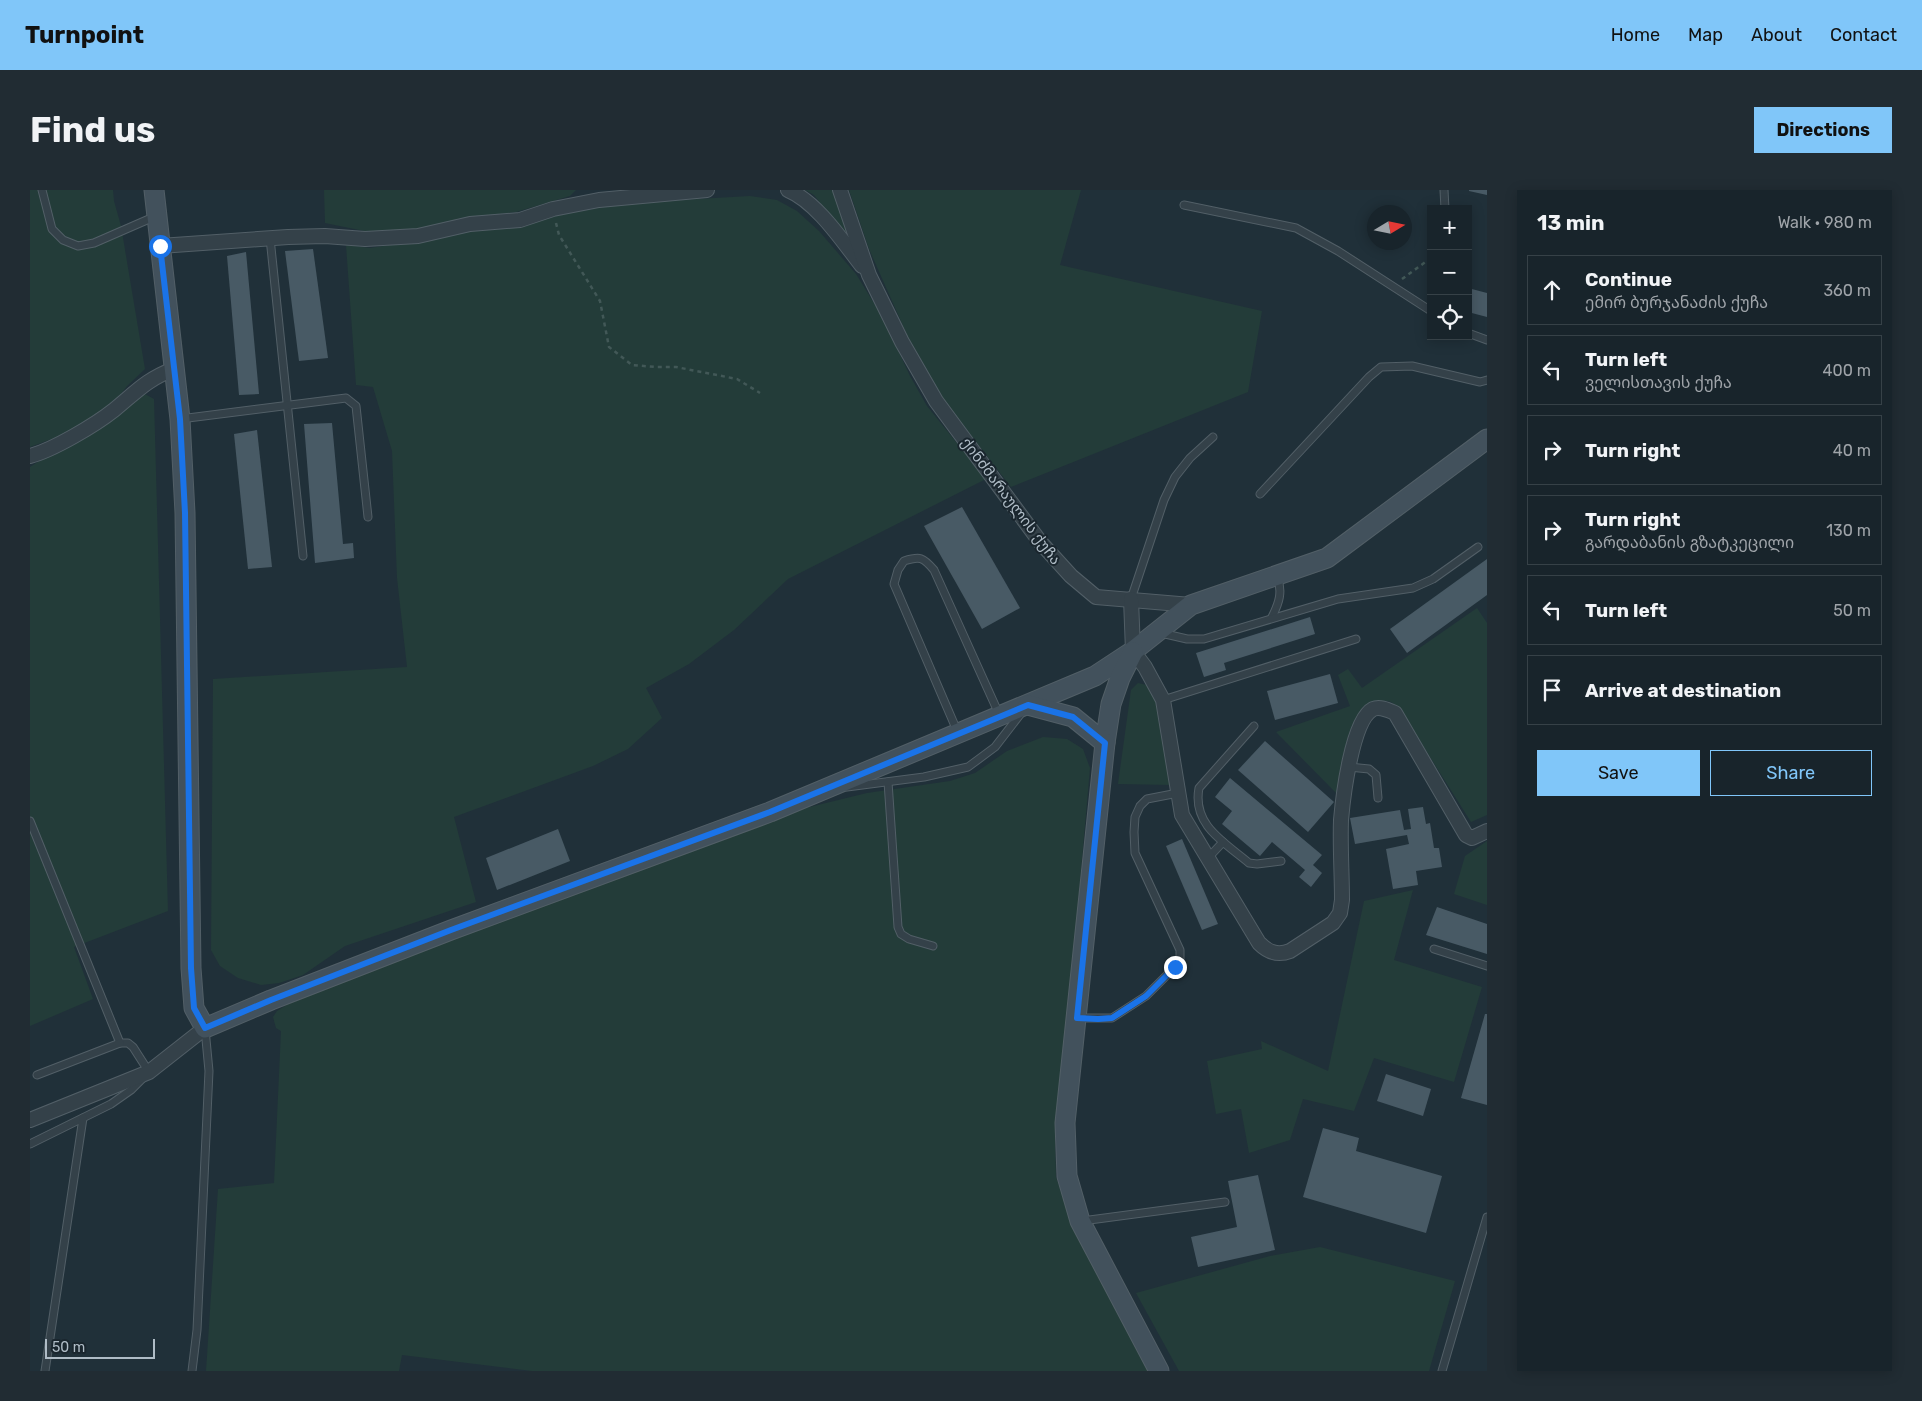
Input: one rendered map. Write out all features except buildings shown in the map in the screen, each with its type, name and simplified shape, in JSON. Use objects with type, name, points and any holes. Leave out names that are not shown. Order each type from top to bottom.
[{"type":"street","points":[[154,190],[180,419],[185,513],[191,968],[194,1008],[205,1028]]},
{"type":"street","points":[[160,246],[270,238],[325,236],[366,239],[418,236],[470,224],[520,220],[596,195],[707,190]]},
{"type":"street","points":[[788,190],[810,205],[869,275]]},
{"type":"street","name":"ქინძმარაულის ქუჩა","points":[[840,190],[869,275],[902,342],[936,401],[1041,543],[1071,576],[1096,597],[1191,605],[1327,558],[1487,439]]},
{"type":"street","points":[[33,456],[79,432],[113,410],[140,386],[159,375],[174,370]]},
{"type":"street","points":[[1131,599],[1133,651],[1120,678],[1111,704],[1105,743],[1065,1123],[1067,1176],[1080,1221],[1159,1371]]},
{"type":"street","points":[[30,1120],[149,1072],[205,1028],[271,1000],[451,930],[770,812],[1095,676],[1133,651],[1191,605]]},
{"type":"street","points":[[1133,651],[1163,700],[1182,815],[1259,943],[1266,950],[1272,953],[1283,954],[1290,951],[1333,923],[1340,913],[1342,900],[1341,819],[1349,767],[1359,725],[1367,713],[1375,708],[1385,708],[1395,713],[1466,835],[1472,838],[1487,831]]},
{"type":"street","points":[[1028,705],[1073,717],[1105,743]]},
{"type":"lane","points":[[42,190],[52,229],[63,240],[78,246],[94,243],[157,216]]},
{"type":"lane","points":[[1444,190],[1445,205]]},
{"type":"lane","points":[[1184,205],[1296,228],[1338,251],[1427,309]]},
{"type":"lane","points":[[270,238],[302,556]]},
{"type":"lane","points":[[1472,334],[1487,340]]},
{"type":"lane","points":[[1260,494],[1381,367],[1412,366],[1480,382],[1487,380]]},
{"type":"lane","points":[[180,419],[346,398],[356,406],[368,517]]},
{"type":"lane","points":[[1131,599],[1164,500],[1176,477],[1190,458],[1213,437]]},
{"type":"lane","points":[[1156,632],[1187,639],[1204,639],[1272,617],[1338,599],[1413,588],[1432,579],[1478,547]]},
{"type":"lane","points":[[958,734],[894,584],[898,570],[904,561],[916,557],[926,560],[934,570],[1000,717]]},
{"type":"lane","points":[[1272,617],[1280,602],[1281,587],[1277,576]]},
{"type":"lane","points":[[1163,700],[1356,639]]},
{"type":"lane","points":[[821,791],[924,777],[968,767],[995,748],[1028,705]]},
{"type":"lane","points":[[1254,726],[1199,788],[1197,799],[1205,824],[1249,863],[1281,861]]},
{"type":"lane","points":[[1349,767],[1369,769],[1376,775],[1378,798]]},
{"type":"lane","points":[[888,782],[898,927],[901,934],[909,939],[933,946]]},
{"type":"lane","points":[[1077,1018],[1112,1018],[1146,996],[1175,967],[1180,959],[1180,950],[1135,853],[1134,832],[1135,817],[1140,806],[1147,798],[1178,793]]},
{"type":"lane","points":[[30,820],[120,1043]]},
{"type":"lane","points":[[1208,858],[1224,842]]},
{"type":"lane","points":[[1434,949],[1487,966]]},
{"type":"lane","points":[[192,1371],[197,1330],[209,1071],[205,1028]]},
{"type":"lane","points":[[30,1144],[111,1104],[125,1095],[149,1072],[134,1047],[128,1043],[120,1043],[37,1075]]},
{"type":"lane","points":[[45,1371],[83,1118]]},
{"type":"lane","points":[[1080,1221],[1225,1202]]},
{"type":"lane","points":[[1442,1371],[1487,1217]]},
{"type":"path","points":[[553,209],[559,235],[600,301],[609,348],[632,365],[676,367],[737,379],[760,393]]},
{"type":"path","points":[[1392,286],[1427,261]]},
{"type":"green space","points":[[30,190],[113,190],[121,226],[145,369],[127,386],[112,406],[68,433],[30,447]]},
{"type":"green space","points":[[324,190],[576,190],[570,196],[516,212],[457,219],[427,229],[369,232],[325,223]]},
{"type":"green space","points":[[805,190],[835,190],[858,252],[814,195]]},
{"type":"green space","points":[[849,190],[1081,190],[1060,265],[1262,311],[1248,392],[1011,487],[944,401],[907,335],[869,249]]},
{"type":"green space","points":[[750,196],[777,200],[797,211],[819,231],[856,274],[882,316],[910,376],[927,406],[986,479],[788,579],[734,630],[689,664],[646,688],[662,718],[628,749],[593,766],[454,817],[476,902],[345,946],[303,975],[279,983],[261,985],[238,978],[220,966],[211,950],[213,679],[407,667],[397,578],[392,451],[373,387],[356,385],[346,245],[370,248],[470,231],[523,227],[553,216],[627,203]]},
{"type":"green space","points":[[143,393],[154,399],[168,911],[74,947],[93,999],[30,1026],[30,467]]},
{"type":"green space","points":[[1477,608],[1487,623],[1487,815],[1471,822],[1399,708],[1390,702],[1378,702],[1367,707],[1358,716],[1347,741],[1338,795],[1276,732],[1350,706],[1338,675],[1348,669],[1362,688]]},
{"type":"green space","points":[[1138,683],[1147,685],[1159,703],[1170,785],[1118,784],[1131,690]]},
{"type":"green space","points":[[1043,737],[1067,739],[1083,749],[1090,768],[1063,1076],[1055,1134],[1056,1177],[1074,1229],[1150,1371],[532,1371],[402,1355],[399,1371],[206,1371],[218,1189],[274,1183],[281,1031],[276,1028],[273,1017],[277,1011],[288,1004],[549,899],[781,814],[867,793],[950,781],[975,773],[1007,751]]},
{"type":"green space","points":[[1487,841],[1487,905],[1454,894],[1465,856]]},
{"type":"green space","points":[[1413,890],[1394,960],[1482,987],[1454,1082],[1374,1058],[1354,1111],[1303,1099],[1290,1140],[1249,1153],[1241,1109],[1216,1114],[1207,1061],[1262,1049],[1261,1041],[1328,1071],[1364,901]]},
{"type":"green space","points":[[1320,1247],[1455,1281],[1429,1371],[1179,1371],[1136,1293],[1270,1256]]},
{"type":"route","points":[[160,246],[180,419],[185,513],[191,968],[194,1008],[205,1028],[271,1000],[451,930],[770,812],[1028,705],[1073,717],[1105,743],[1077,1018],[1112,1018],[1146,996],[1175,967]]}]
